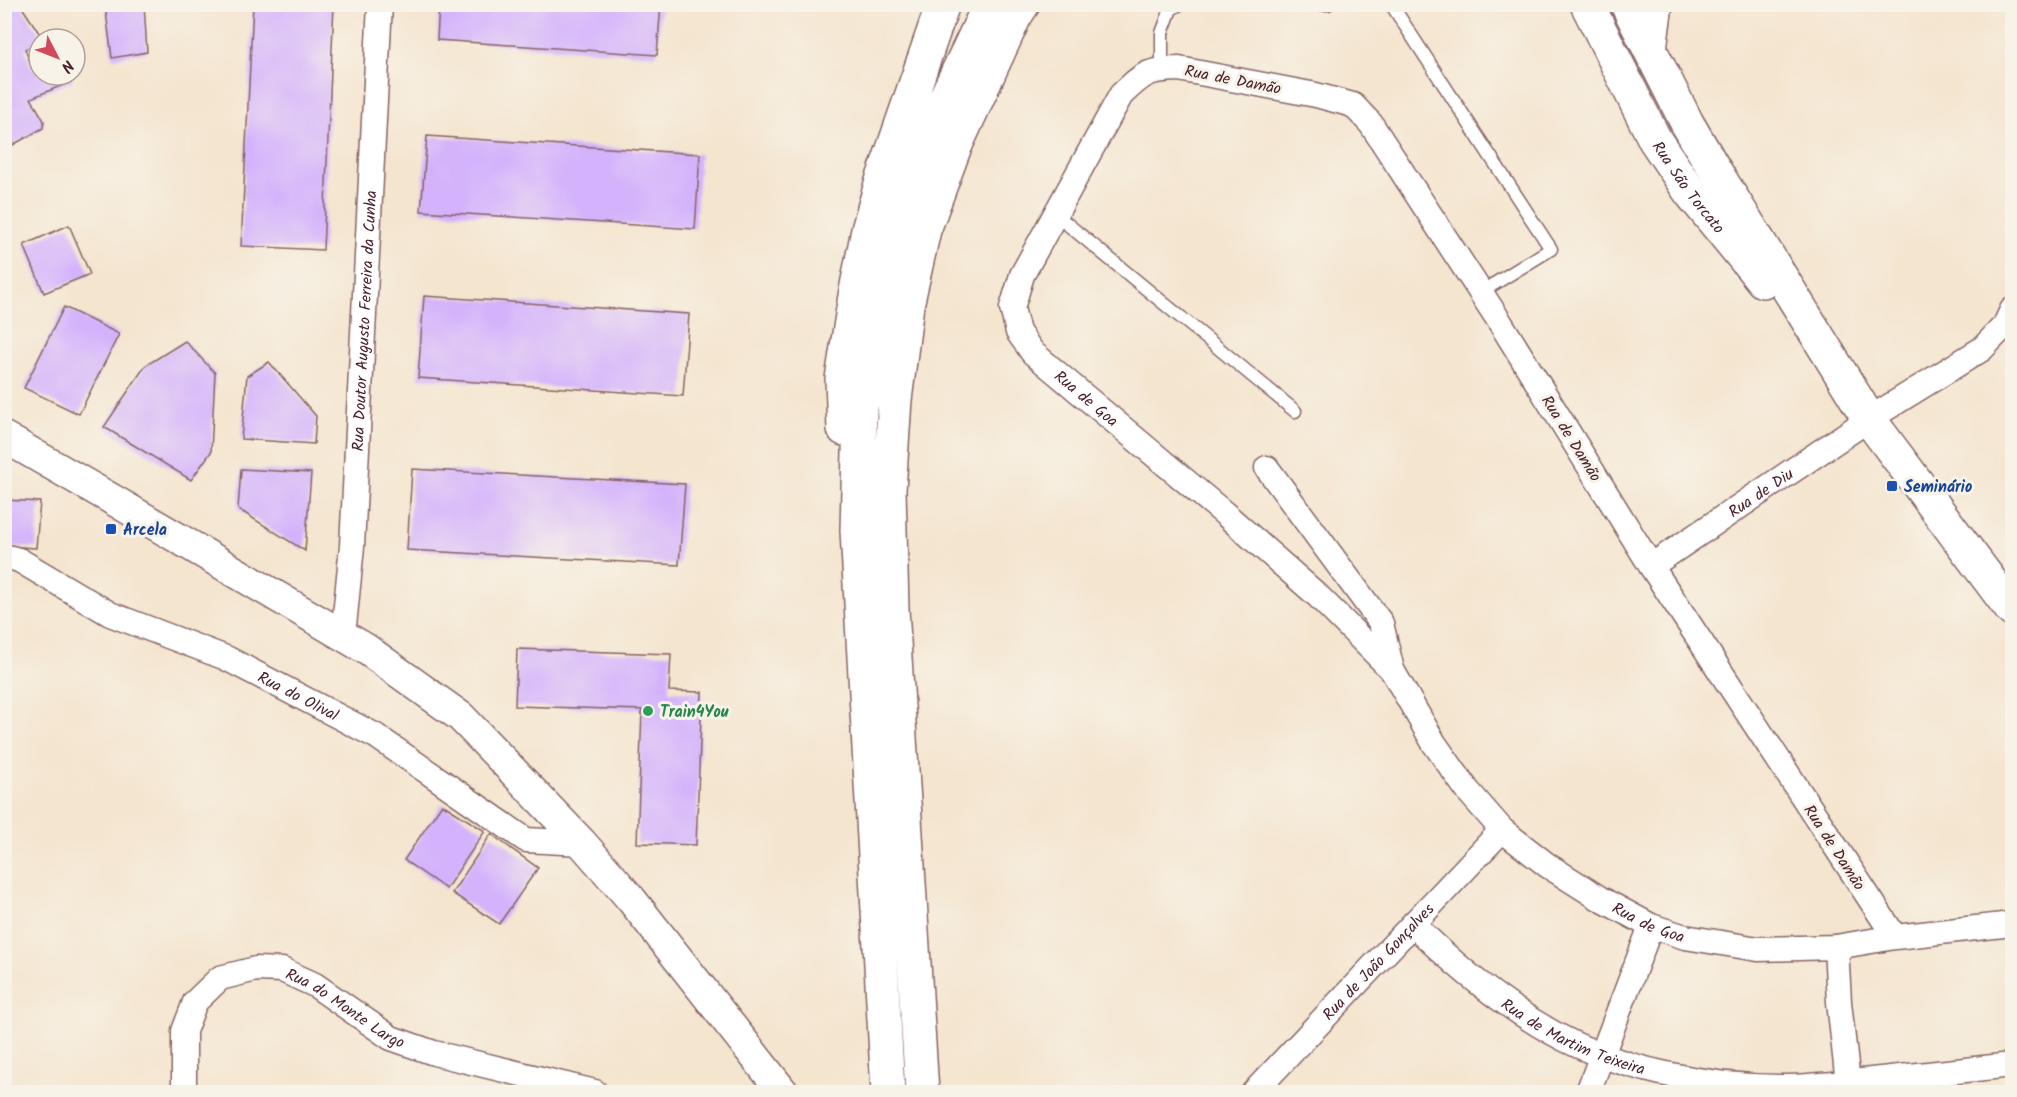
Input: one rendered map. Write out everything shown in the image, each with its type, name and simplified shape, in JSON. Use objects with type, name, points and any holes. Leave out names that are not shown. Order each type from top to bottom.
[{"type":"main road","points":[[857,530],[844,449],[842,379],[847,340],[868,230],[881,184],[943,4]]},
{"type":"main road","points":[[888,1092],[857,530],[860,412],[896,231],[927,137],[990,4]]},
{"type":"main road","points":[[922,1092],[892,609],[889,490],[895,400],[907,305],[924,230],[954,149],[1015,16],[1023,4]]},
{"type":"main road","name":"Rua São Torcato","points":[[1587,4],[1655,140],[1690,192],[1799,324],[1823,346]]},
{"type":"main road","name":"Rua São Torcato","points":[[1627,4],[1687,123],[1869,419],[2013,610]]},
{"type":"main road","points":[[1650,49],[1656,4]]},
{"type":"street","name":"Rua Doutor Augusto Ferreira da Cunha","points":[[343,636],[352,546],[380,4]]},
{"type":"street","name":"Rua de Goa","points":[[1162,69],[1143,75],[1121,95],[1055,214],[1022,275],[1012,308],[1018,332],[1033,352],[1317,595],[1392,670],[1434,743],[1468,791],[1502,830],[1547,865],[1599,898],[1651,926],[1685,937],[1758,949],[1836,947],[1895,937],[2013,924]]},
{"type":"street","name":"Rua de Damão","points":[[1162,69],[1179,69],[1316,94],[1353,105],[1371,124],[1481,292],[1651,566],[1895,937]]},
{"type":"street","name":"Rua de Diu","points":[[1651,566],[1869,419],[1982,349],[2005,325],[2013,310]]},
{"type":"street","points":[[4,437],[366,650],[461,717],[582,843],[631,899],[783,1092]]},
{"type":"street","name":"Rua de Goa","points":[[1267,468],[1381,623],[1392,670]]},
{"type":"street","name":"Rua do Olival","points":[[4,556],[19,560],[110,614],[226,658],[376,736],[526,840],[582,843]]},
{"type":"street","name":"Rua de João Gonçalves","points":[[1254,1092],[1502,830]]},
{"type":"street","name":"Rua de Martim Teixeira","points":[[1413,924],[1485,989],[1553,1033],[1602,1056],[1676,1077],[1781,1087],[1848,1088],[2013,1065]]},
{"type":"street","points":[[1588,1092],[1651,926]]},
{"type":"street","points":[[1836,947],[1848,1088]]},
{"type":"street","name":"Rua do Monte Largo","points":[[184,1092],[184,1031],[195,1002],[220,978],[256,969],[282,970],[315,985],[391,1038],[434,1053],[595,1092]]},
{"type":"lane","points":[[1162,69],[1162,33],[1171,9],[1180,4]]},
{"type":"lane","points":[[1307,4],[1328,4]]},
{"type":"lane","points":[[1391,4],[1551,249],[1481,292]]},
{"type":"lane","points":[[1055,214],[1294,411]]},
{"type":"building","points":[[4,4],[20,4],[35,27],[27,27],[27,48],[25,49],[27,87],[58,87],[31,98],[44,121],[43,128],[4,150]]},
{"type":"building","points":[[105,4],[144,4],[147,52],[112,58]]},
{"type":"building","points":[[253,4],[334,4],[323,250],[241,246]]},
{"type":"building","points":[[439,4],[661,4],[657,55],[437,40]]},
{"type":"building","points":[[427,136],[700,154],[695,229],[421,211]]},
{"type":"building","points":[[69,225],[90,274],[44,293],[24,245]]},
{"type":"building","points":[[424,296],[689,314],[683,396],[418,378]]},
{"type":"building","points":[[64,307],[119,334],[79,414],[24,388]]},
{"type":"building","points":[[185,341],[215,373],[211,452],[191,480],[104,427],[145,366]]},
{"type":"building","points":[[269,362],[316,416],[314,444],[241,439],[247,376]]},
{"type":"building","points":[[241,469],[311,473],[305,551],[238,509]]},
{"type":"building","points":[[412,469],[685,484],[679,565],[407,550]]},
{"type":"building","points":[[6,500],[40,502],[36,548],[4,546]]},
{"type":"building","points":[[517,649],[671,654],[669,691],[702,692],[696,845],[637,843],[642,710],[515,706]]},
{"type":"building","points":[[442,804],[485,831],[446,889],[404,860]]},
{"type":"building","points":[[491,834],[538,868],[499,924],[452,893]]},
{"type":"place","name":"Seminário","points":[[1892,486]]},
{"type":"place","name":"Arcela","points":[[111,529]]},
{"type":"place","name":"Train4You","points":[[648,711]]}]
